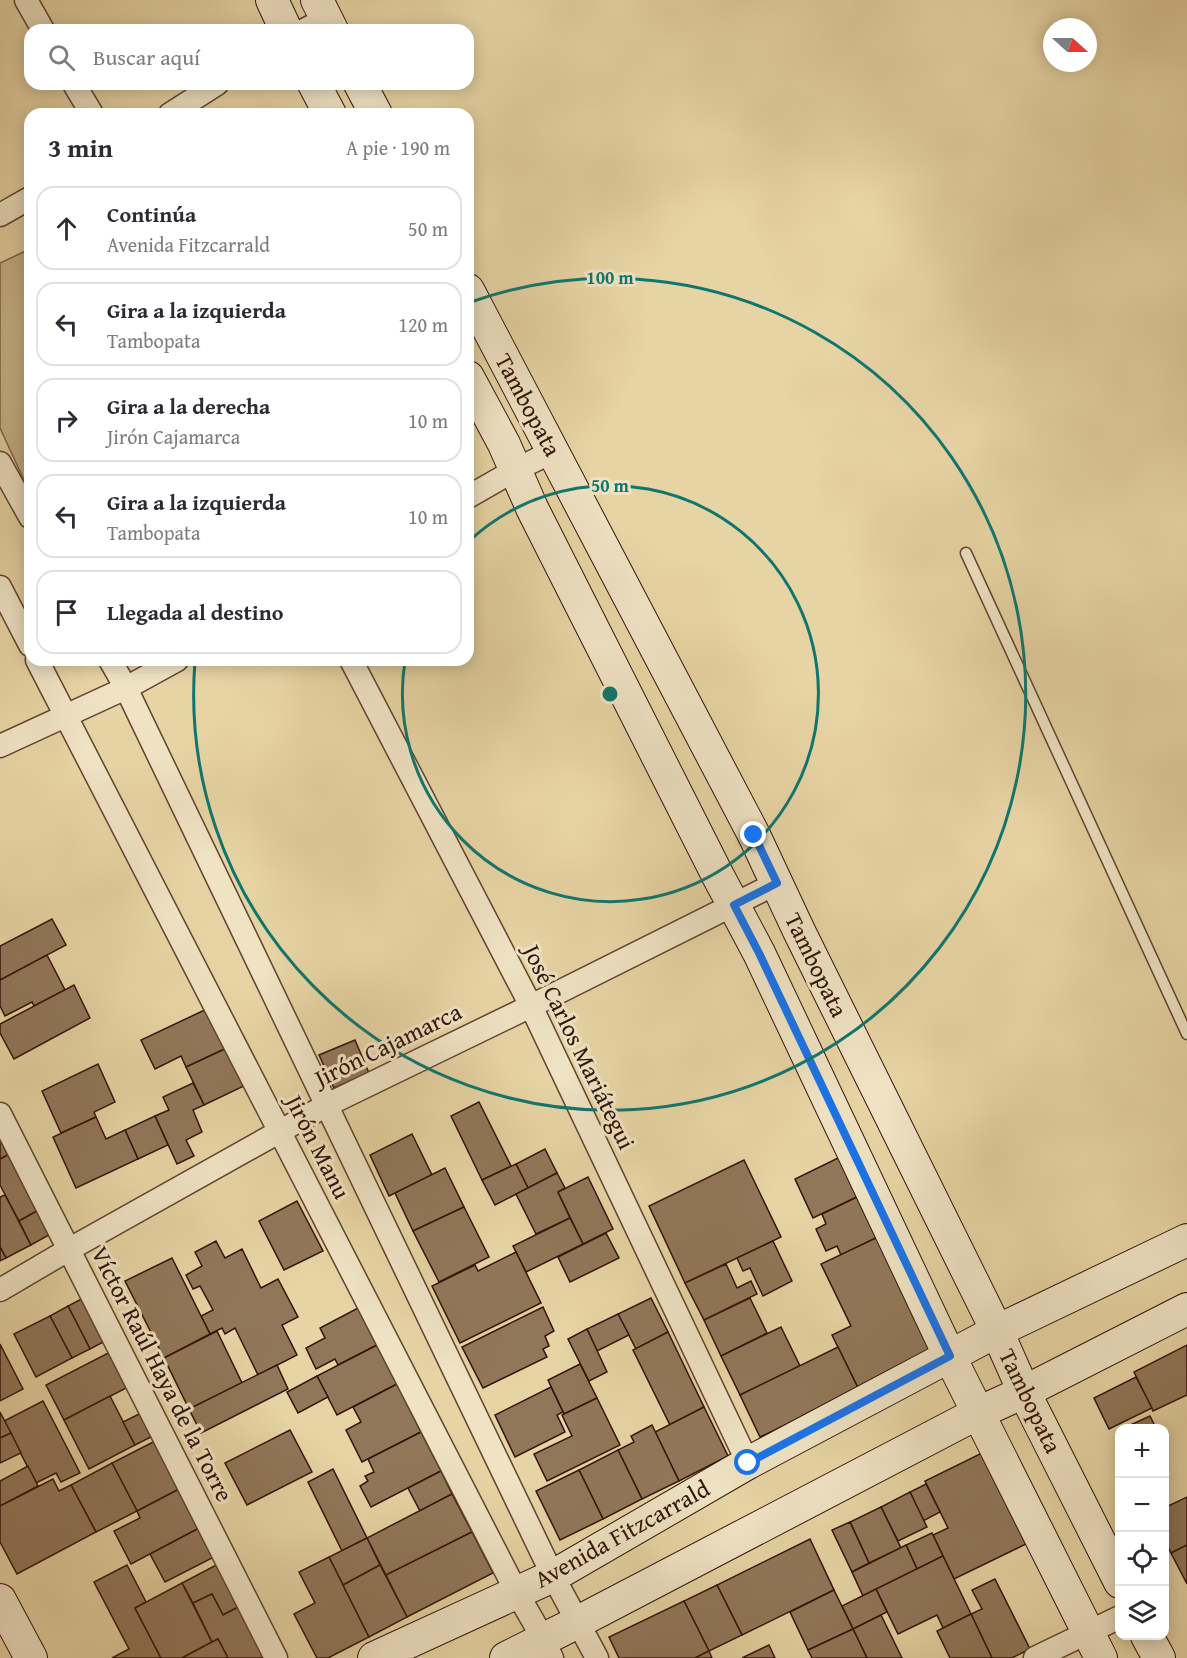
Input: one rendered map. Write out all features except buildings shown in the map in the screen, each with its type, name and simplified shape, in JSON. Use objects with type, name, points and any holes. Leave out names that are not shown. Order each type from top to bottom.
[{"type":"main road","points":[[272,0],[283,24]]},
{"type":"main road","points":[[317,90],[327,108]]},
{"type":"main road","points":[[363,90],[373,108]]},
{"type":"main road","name":"Tambopata","points":[[474,302],[754,835],[799,931],[997,1331],[1024,1392],[1115,1574]]},
{"type":"main road","name":"Tambopata","points":[[474,388],[553,550],[759,953],[950,1356],[1094,1645]]},
{"type":"main road","name":"Avenida Fitzcarrald","points":[[374,1658],[553,1576],[748,1463],[997,1331],[1187,1240]]},
{"type":"main road","points":[[506,1658],[548,1649],[578,1622],[978,1413],[1187,1309]]},
{"type":"main road","points":[[0,1600],[31,1658]]},
{"type":"main road","points":[[1150,1640],[1159,1658]]},
{"type":"street","points":[[26,0],[40,24]]},
{"type":"street","points":[[78,90],[88,108]]},
{"type":"street","points":[[179,108],[208,90]]},
{"type":"street","points":[[0,215],[24,201]]},
{"type":"street","points":[[474,493],[552,452]]},
{"type":"street","points":[[0,463],[24,505]]},
{"type":"street","points":[[0,587],[24,633]]},
{"type":"street","name":"Jirón Manu","points":[[40,666],[517,1593],[548,1649]]},
{"type":"street","name":"Jirón Manu","points":[[113,666],[553,1576],[597,1658]]},
{"type":"street","points":[[0,746],[126,688],[166,666]]},
{"type":"street","name":"José Carlos Mariátegui","points":[[354,666],[531,1006],[748,1463]]},
{"type":"street","name":"Jirón Cajamarca","points":[[0,1290],[327,1105],[777,883]]},
{"type":"street","name":"Víctor Raúl Haya de la Torre","points":[[0,1114],[276,1658]]},
{"type":"street","points":[[1035,1658],[1094,1645],[1115,1621]]},
{"type":"lane","points":[[966,553],[1187,1034]]},
{"type":"shaded area","points":[[24,252],[24,480],[0,428],[0,263]]},
{"type":"route","points":[[748,1463],[950,1356],[759,953],[734,905],[777,883],[754,835]]}]
